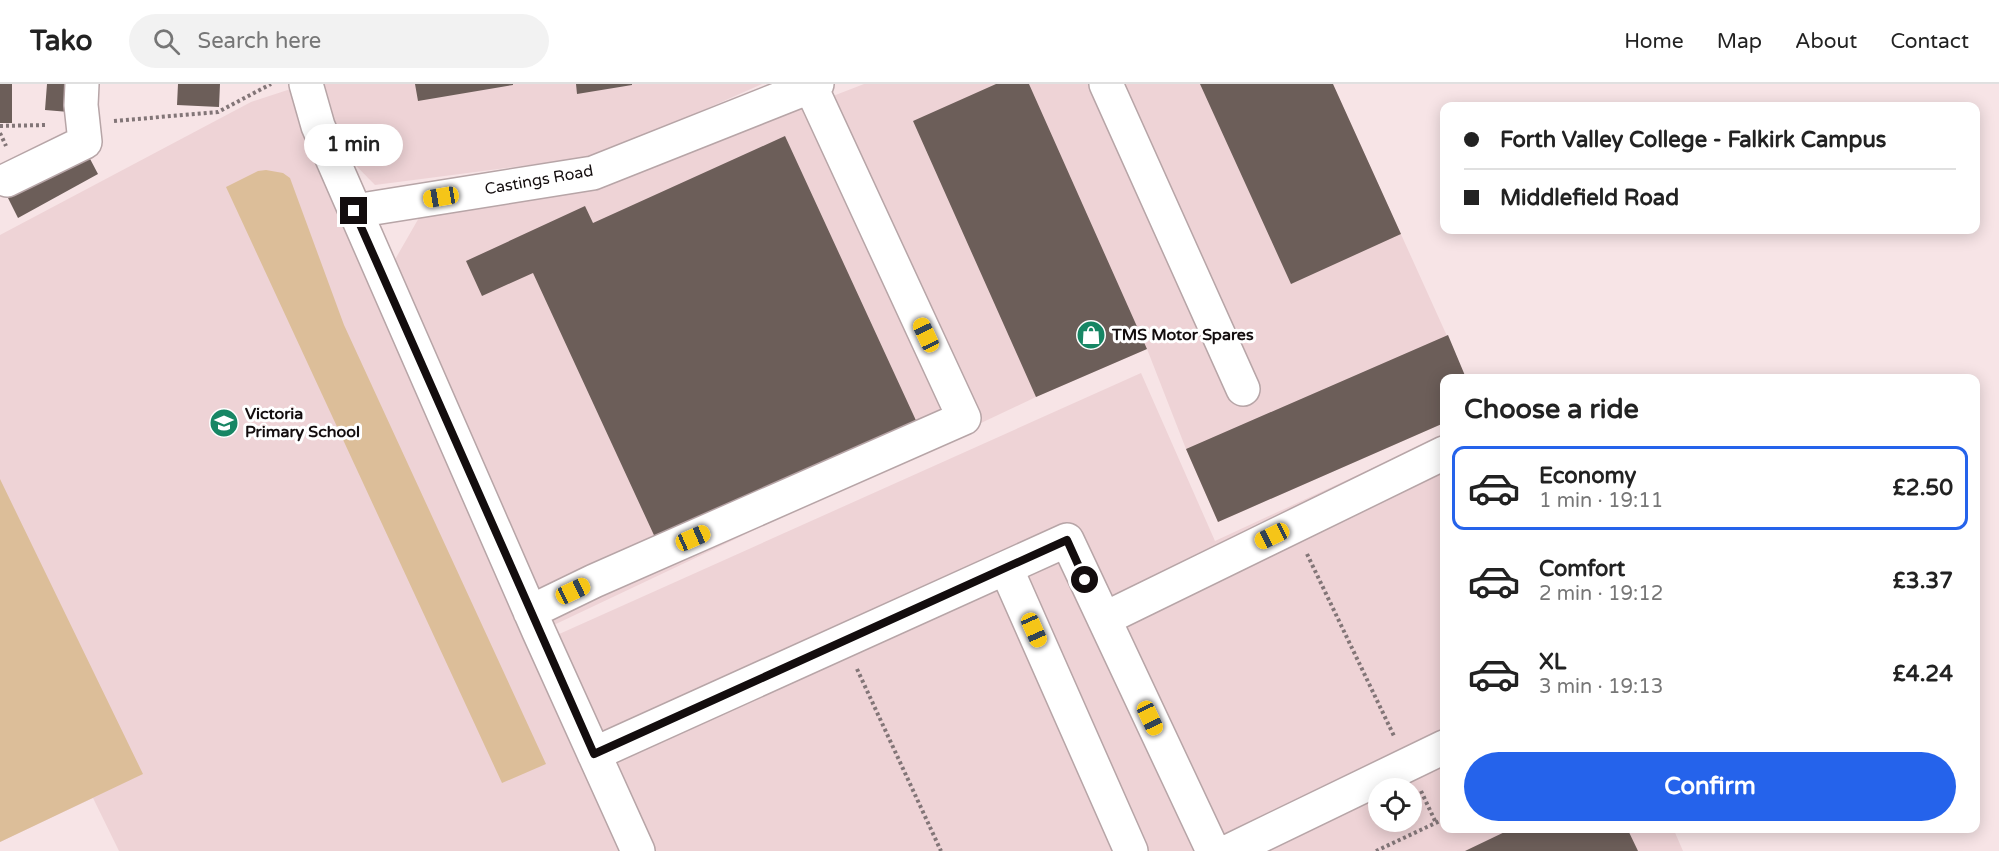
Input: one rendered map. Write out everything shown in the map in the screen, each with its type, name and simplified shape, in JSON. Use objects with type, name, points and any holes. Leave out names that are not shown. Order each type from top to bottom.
[{"type":"street","points":[[7,180],[86,141],[81,105],[82,84]]},
{"type":"street","points":[[306,84],[318,126],[354,211],[638,851]]},
{"type":"street","points":[[1107,84],[1243,389]]},
{"type":"street","points":[[530,612],[594,581],[964,418],[814,85]]},
{"type":"street","name":"Castings Road","points":[[354,211],[593,173],[814,85]]},
{"type":"street","points":[[1104,619],[1440,455]]},
{"type":"street","points":[[594,754],[1067,540],[1214,851]]},
{"type":"street","points":[[1006,568],[1131,851]]},
{"type":"street","points":[[1229,851],[1440,749]]},
{"type":"path","points":[[0,126],[83,124],[218,112],[271,84]]},
{"type":"path","points":[[1293,526],[1436,823]]},
{"type":"path","points":[[843,641],[941,851]]},
{"type":"path","points":[[1376,851],[1440,821]]},
{"type":"shaded area","points":[[306,84],[762,84],[600,156],[375,185],[319,128],[393,263],[420,216],[600,186],[864,84],[1333,84],[1464,374],[1440,374],[1440,425],[1218,522],[1186,449],[1147,349],[1036,397],[539,632],[638,851],[119,851],[93,798],[0,842],[0,235],[251,102]]},
{"type":"shaded area","points":[[258,171],[283,173],[290,178],[344,325],[546,764],[502,783],[226,187]]},
{"type":"shaded area","points":[[1141,373],[1215,541],[1440,437],[1440,833],[1675,833],[1683,851],[656,851],[557,635]]},
{"type":"shaded area","points":[[0,479],[143,774],[0,842]]},
{"type":"building","points":[[0,84],[12,84],[12,123],[0,123]]},
{"type":"building","points":[[47,84],[71,84],[69,112],[45,110]]},
{"type":"building","points":[[178,84],[220,84],[219,107],[177,105]]},
{"type":"building","points":[[415,84],[513,84],[513,85],[418,101]]},
{"type":"building","points":[[576,84],[632,84],[632,85],[577,94]]},
{"type":"building","points":[[996,84],[1029,84],[1147,349],[1036,397],[913,121]]},
{"type":"building","points":[[1200,84],[1333,84],[1401,234],[1291,284]]},
{"type":"building","points":[[785,136],[919,427],[659,546],[533,273],[482,296],[466,261],[585,206],[593,223]]},
{"type":"building","points":[[88,155],[98,174],[18,218],[8,198]]},
{"type":"building","points":[[1448,335],[1464,374],[1440,374],[1440,425],[1218,522],[1186,449]]},
{"type":"building","points":[[1503,833],[1629,833],[1638,851],[1465,851]]},
{"type":"place","name":"TMS Motor Spares","points":[[1091,335]]},
{"type":"place","name":"Victoria Primary School","points":[[224,423]]},
{"type":"route","points":[[354,211],[594,754],[1067,540],[1085,580]]}]
